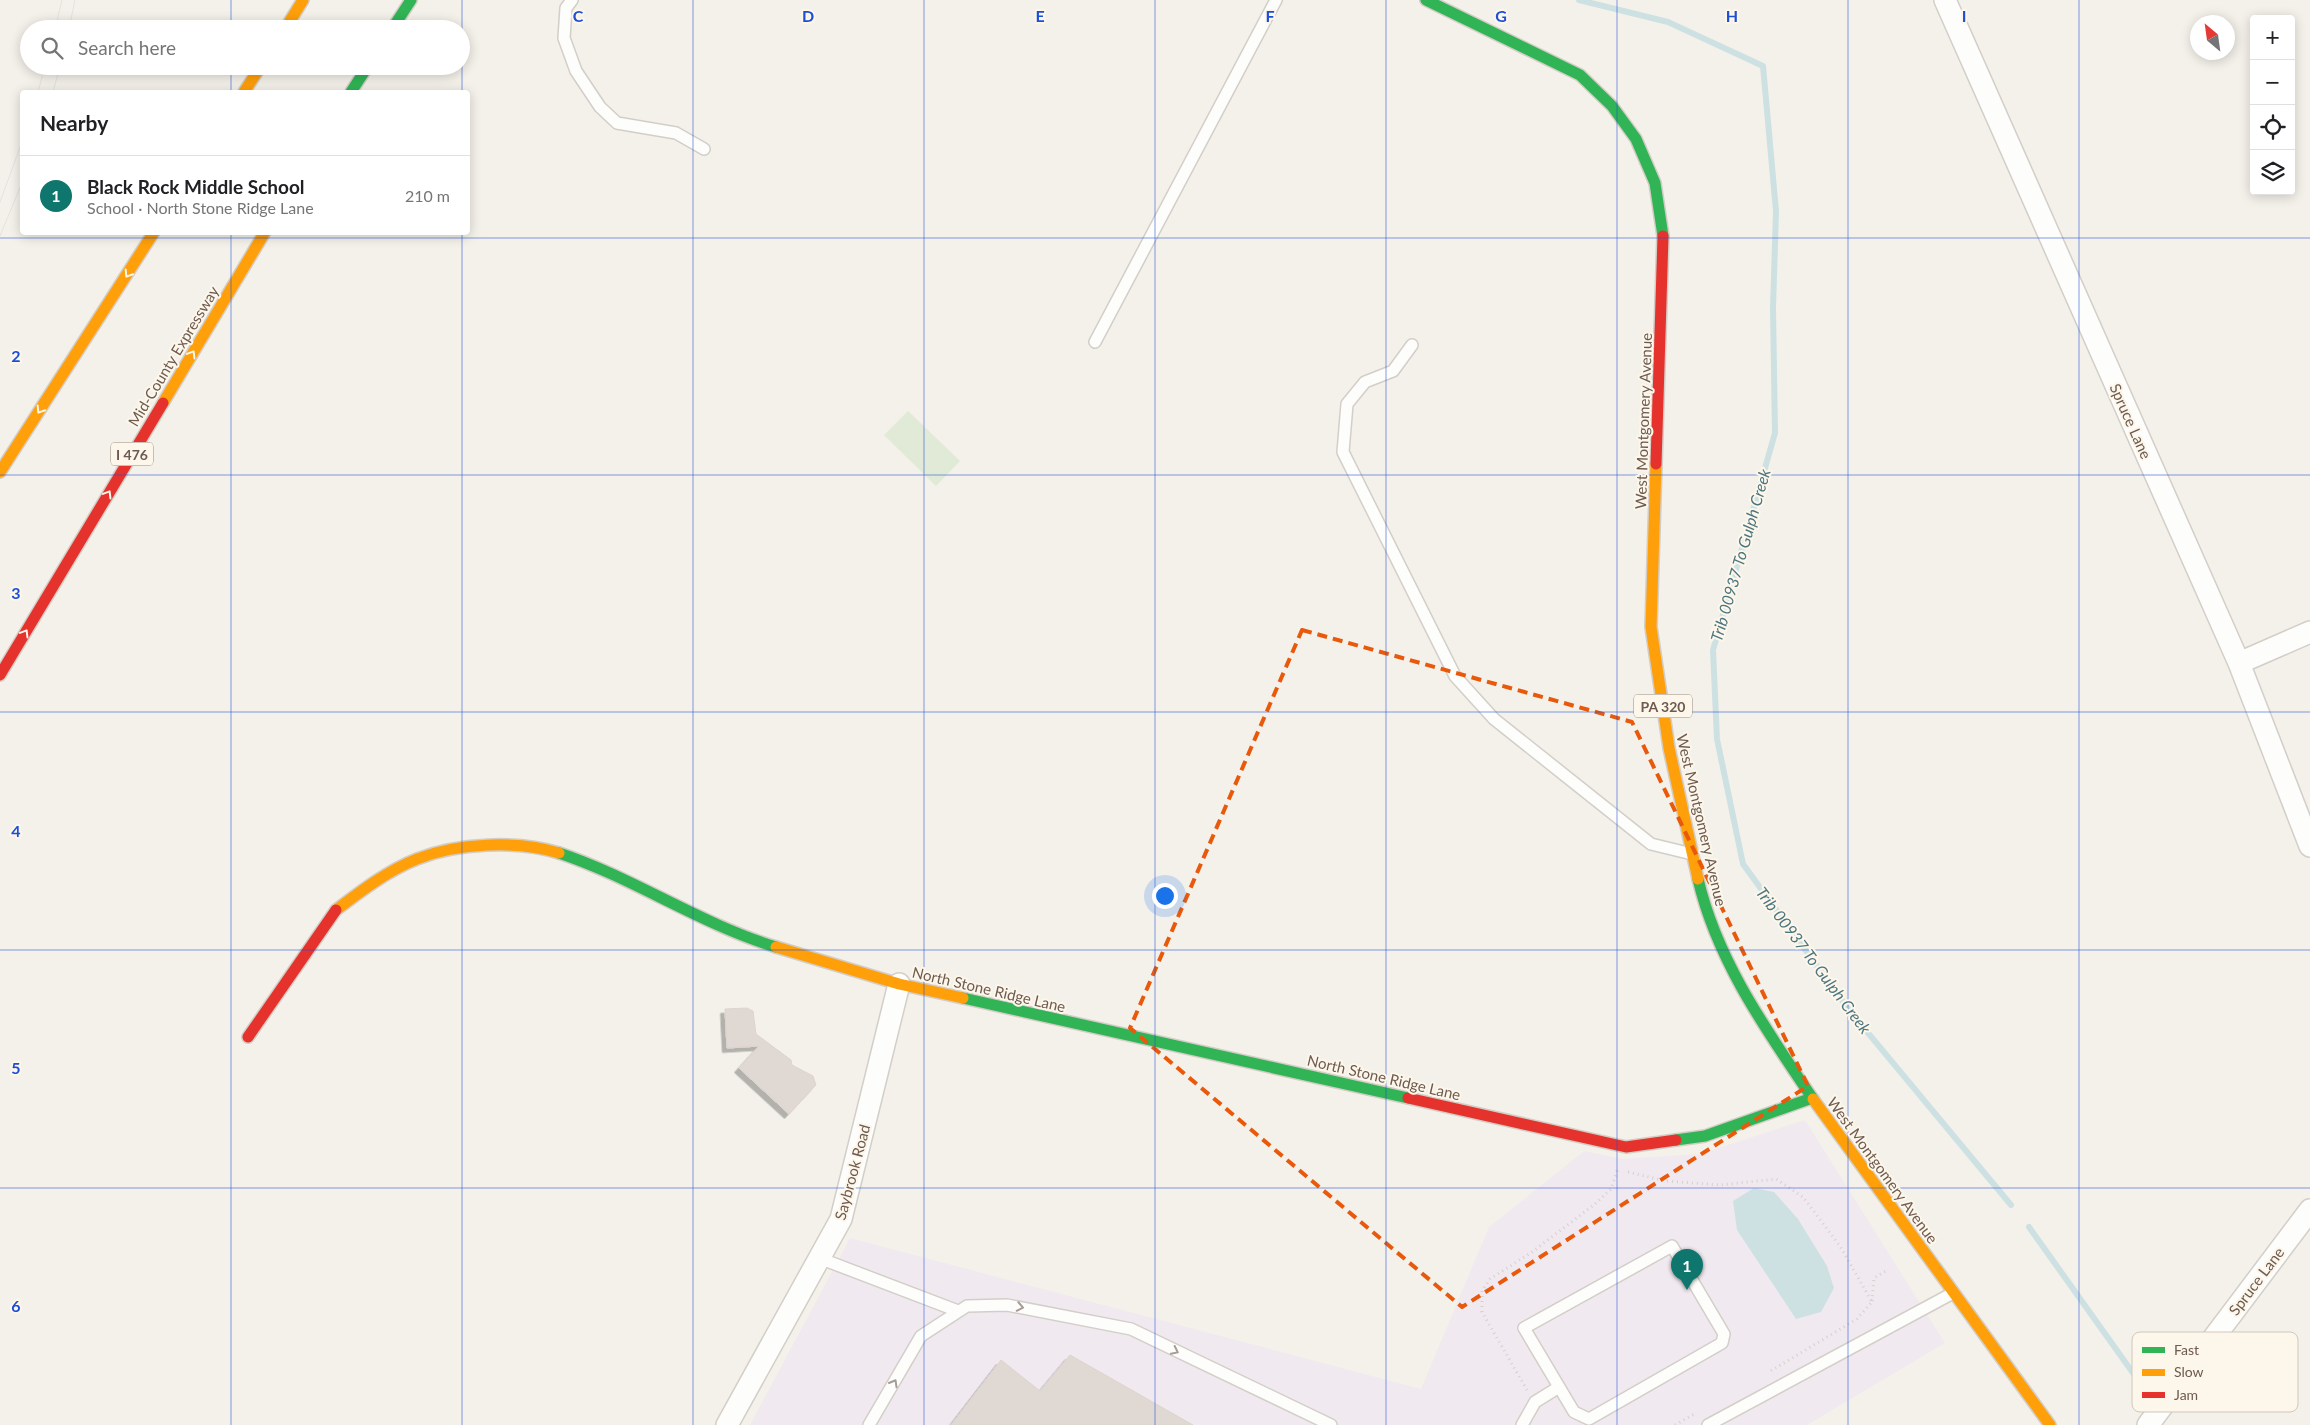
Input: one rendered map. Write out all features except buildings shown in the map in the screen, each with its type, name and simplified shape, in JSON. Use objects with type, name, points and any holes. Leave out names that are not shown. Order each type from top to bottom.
[{"type":"main road","points":[[291,20],[303,0]]},
{"type":"main road","points":[[398,20],[411,0]]},
{"type":"main road","name":"West Montgomery Avenue","points":[[1426,0],[1580,76],[1612,106],[1636,139],[1655,183],[1664,240],[1651,627],[1669,748],[1705,909],[1731,971],[1812,1098],[2050,1425]]},
{"type":"main road","points":[[250,90],[257,75]]},
{"type":"main road","points":[[352,90],[362,75]]},
{"type":"main road","points":[[0,472],[152,235]]},
{"type":"main road","name":"Mid-County Expressway","points":[[0,675],[263,235]]},
{"type":"main road","name":"North Stone Ridge Lane","points":[[248,1038],[333,913],[369,885],[417,860],[469,846],[515,845],[564,855],[592,864],[744,937],[899,984],[1626,1146],[1706,1136],[1812,1098]]},
{"type":"street","name":"Spruce Lane","points":[[1945,0],[2239,663],[2310,846]]},
{"type":"street","points":[[2239,663],[2310,632]]},
{"type":"street","name":"Saybrook Road","points":[[727,1425],[841,1219],[899,984]]},
{"type":"street","name":"Spruce Lane","points":[[2218,1332],[2310,1210]]},
{"type":"street","name":"Spruce Lane","points":[[2148,1425],[2158,1412]]},
{"type":"lane","points":[[572,0],[566,8],[564,38],[576,71],[600,107],[617,123],[676,133],[704,149]]},
{"type":"lane","points":[[1095,342],[1276,0]]},
{"type":"lane","points":[[1412,345],[1393,371],[1365,382],[1347,404],[1343,452],[1455,676],[1494,719],[1651,844],[1692,854]]},
{"type":"lane","points":[[1672,1246],[1724,1334],[1722,1343],[1589,1419],[1574,1412],[1558,1387],[1524,1328],[1672,1246]]},
{"type":"lane","points":[[819,1258],[958,1311]]},
{"type":"lane","points":[[1708,1425],[1953,1293]]},
{"type":"lane","points":[[869,1425],[922,1336],[967,1306],[1007,1305],[1131,1330],[1323,1423]]},
{"type":"lane","points":[[1522,1425],[1535,1402],[1558,1387]]},
{"type":"path","points":[[1535,1402],[1482,1312],[1482,1291],[1490,1279],[1532,1252],[1595,1204],[1611,1189],[1618,1170],[1621,1145]]},
{"type":"path","points":[[1618,1170],[1666,1181],[1720,1185],[1776,1179],[1802,1197],[1840,1246],[1872,1302]]},
{"type":"path","points":[[1767,1373],[1857,1320],[1872,1302],[1874,1278],[1886,1271]]},
{"type":"path","points":[[1675,1425],[1700,1411]]},
{"type":"highlighted area","points":[[1302,630],[1632,722],[1808,1086],[1462,1307],[1130,1028]]},
{"type":"shaded area","points":[[1805,1120],[1945,1343],[1807,1425],[750,1425],[850,1238],[1421,1389],[1489,1227],[1584,1151],[1622,1159],[1700,1154]]},
{"type":"shaded area","points":[[1754,1188],[1774,1192],[1798,1219],[1827,1266],[1834,1288],[1821,1312],[1796,1319],[1737,1230],[1733,1201]]},
{"type":"green space","points":[[908,411],[960,461],[936,486],[884,435]]},
{"type":"waterway","name":"Trib 00937 To Gulph Creek","points":[[1579,0],[1668,22],[1763,66],[1776,211],[1773,308],[1775,433],[1713,650],[1717,739],[1743,864],[1849,1010],[2011,1205]]},
{"type":"waterway","name":"Trib 00937 To Gulph Creek","points":[[2029,1227],[2132,1372]]},
{"type":"tram line","points":[[57,20],[62,0]]},
{"type":"tram line","points":[[71,20],[75,0]]},
{"type":"tram line","points":[[39,90],[43,75]]},
{"type":"tram line","points":[[54,90],[58,75]]},
{"type":"tram line","points":[[0,202],[20,147]]},
{"type":"tram line","points":[[0,236],[20,188]]},
{"type":"traffic: fast","points":[[398,20],[411,0]]},
{"type":"traffic: fast","points":[[1426,0],[1580,75],[1612,106],[1636,139],[1655,183],[1663,236]]},
{"type":"traffic: fast","points":[[352,90],[362,75]]},
{"type":"traffic: fast","points":[[559,853],[614,875],[721,926],[776,947]]},
{"type":"traffic: fast","points":[[1698,879],[1718,938],[1745,994],[1813,1099]]},
{"type":"traffic: fast","points":[[963,998],[1408,1098]]},
{"type":"traffic: fast","points":[[1676,1140],[1705,1136],[1812,1098]]},
{"type":"traffic: slow","points":[[291,20],[303,0]]},
{"type":"traffic: slow","points":[[245,90],[255,75]]},
{"type":"traffic: slow","points":[[0,472],[152,235]]},
{"type":"traffic: slow","points":[[163,403],[263,235]]},
{"type":"traffic: slow","points":[[1656,464],[1651,627],[1669,748],[1698,879]]},
{"type":"traffic: slow","points":[[336,910],[385,875],[417,859],[450,849],[506,845],[525,846],[559,853]]},
{"type":"traffic: slow","points":[[776,947],[899,984],[963,998]]},
{"type":"traffic: slow","points":[[1813,1099],[2050,1425]]},
{"type":"traffic: jam","points":[[1656,464],[1663,236]]},
{"type":"traffic: jam","points":[[0,675],[163,403]]},
{"type":"traffic: jam","points":[[248,1037],[336,910]]},
{"type":"traffic: jam","points":[[1408,1098],[1626,1147],[1676,1140]]},
{"type":"place","name":"Black Rock Middle School","points":[[1687,1290]]}]
